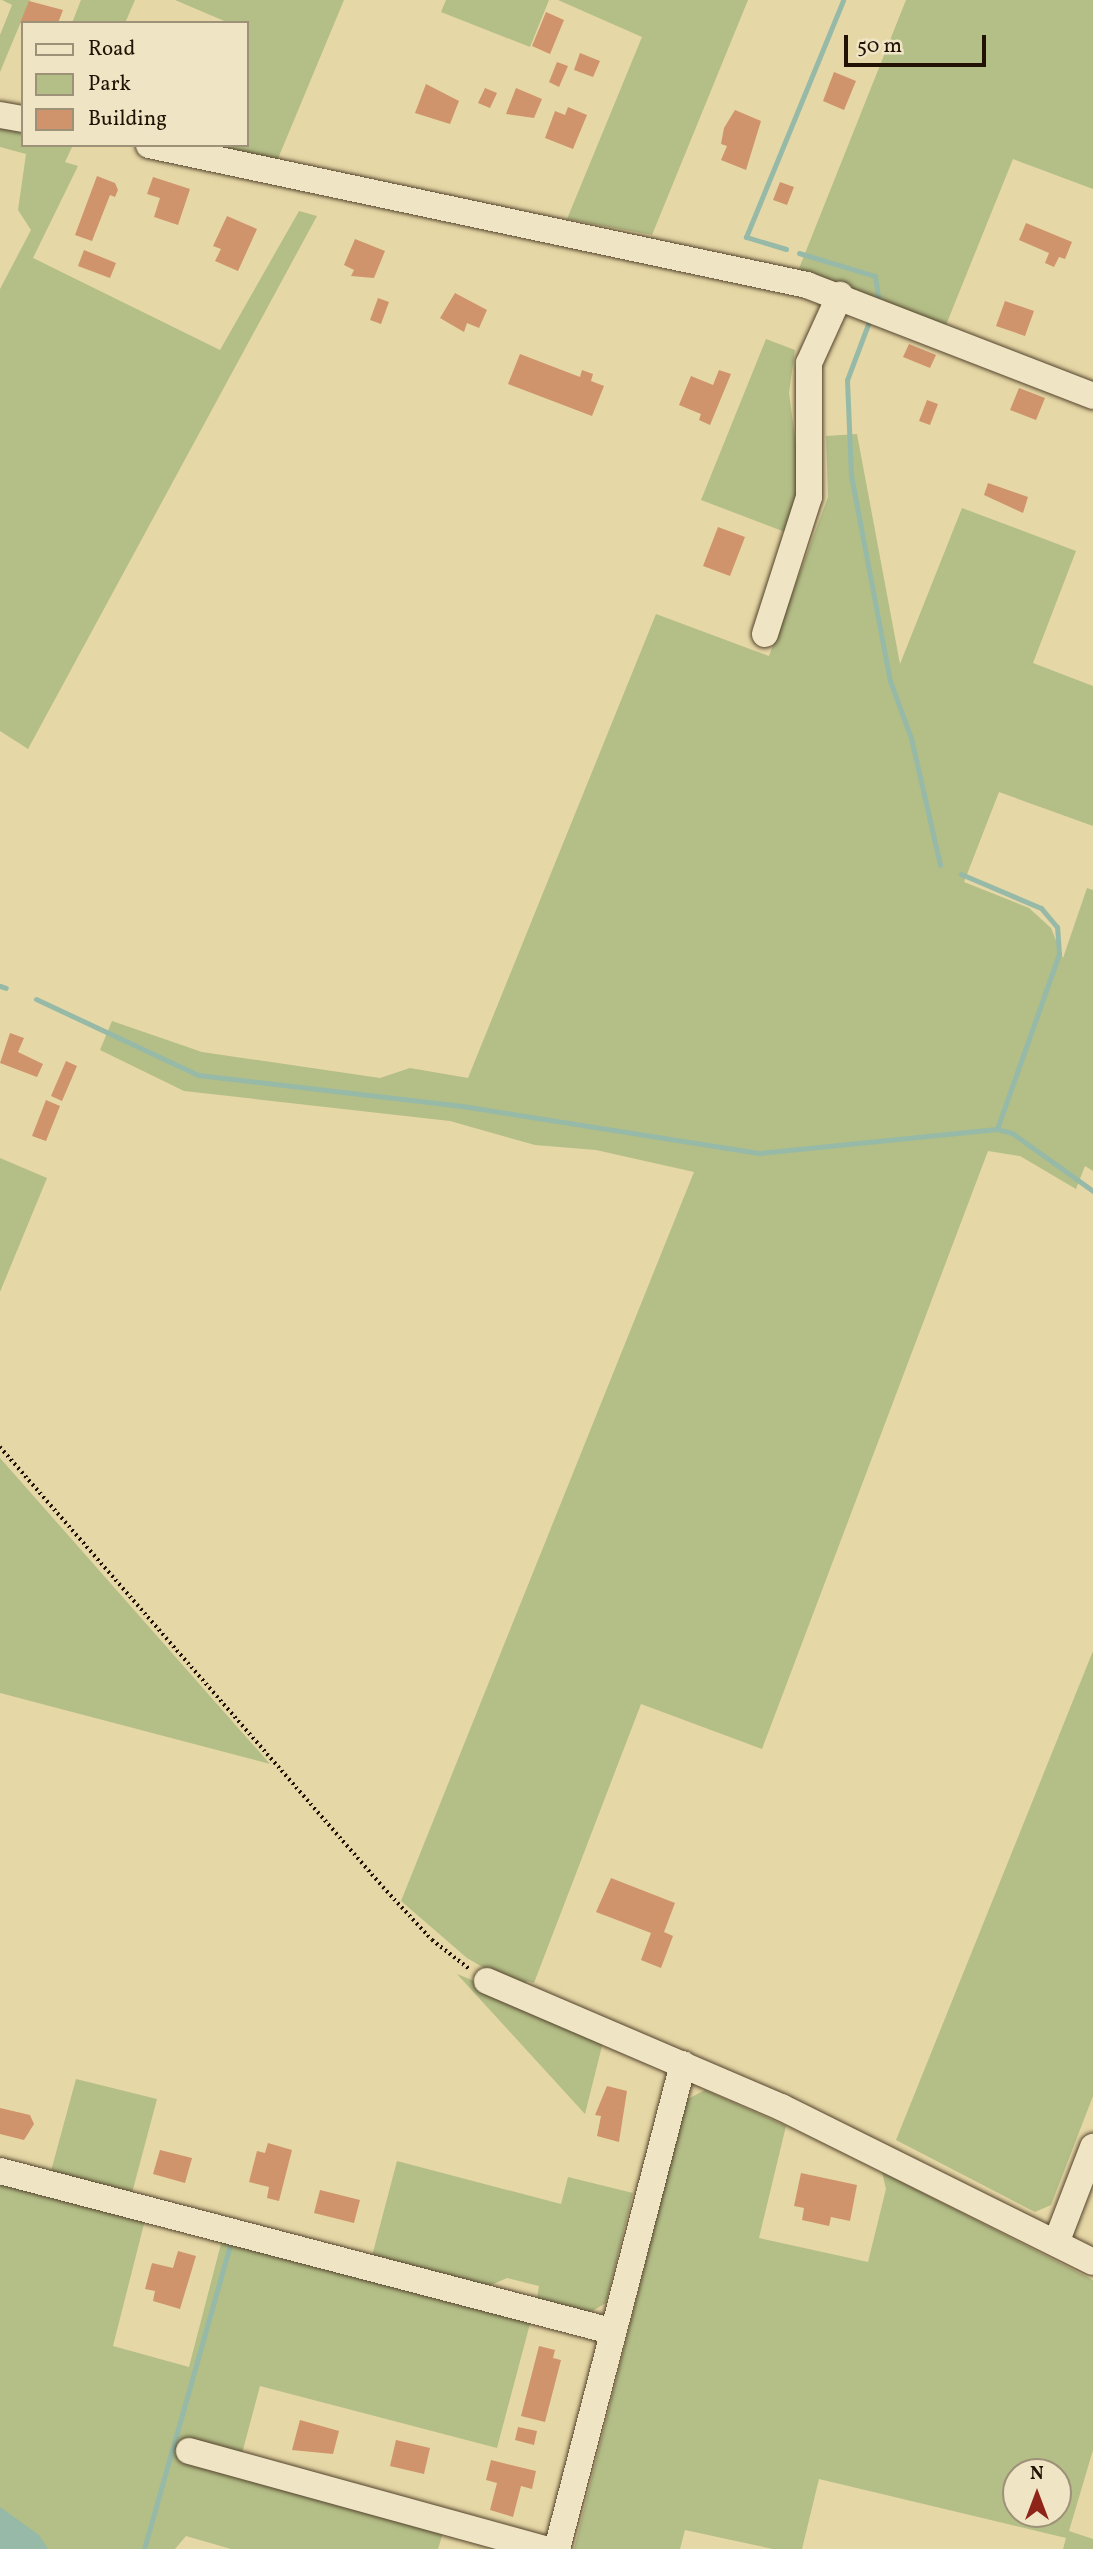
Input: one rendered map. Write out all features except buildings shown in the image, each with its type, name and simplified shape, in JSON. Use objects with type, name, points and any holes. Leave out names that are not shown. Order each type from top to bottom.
[{"type":"street","points":[[0,115],[21,119]]},
{"type":"street","points":[[159,147],[650,250],[840,295],[1093,396]]},
{"type":"street","points":[[765,634],[809,497],[809,363],[840,295]]},
{"type":"street","points":[[487,1981],[800,2116],[1093,2262]]},
{"type":"street","points":[[557,2549],[611,2331],[682,2064]]},
{"type":"street","points":[[1056,2243],[1093,2147]]},
{"type":"street","points":[[0,2171],[611,2331]]},
{"type":"street","points":[[189,2451],[547,2549]]},
{"type":"path","points":[[0,1447],[383,1888],[432,1940],[487,1981]]},
{"type":"green space","points":[[2,0],[30,0],[0,72],[0,35],[12,5]]},
{"type":"green space","points":[[81,0],[135,0],[126,21],[73,21]]},
{"type":"green space","points":[[175,0],[344,0],[277,161],[207,147],[248,147],[248,21],[224,21]]},
{"type":"green space","points":[[446,0],[549,0],[530,47],[441,12]]},
{"type":"green space","points":[[558,0],[748,0],[652,235],[567,219],[642,37]]},
{"type":"green space","points":[[906,0],[1093,0],[1093,189],[1013,159],[946,325],[798,271]]},
{"type":"green space","points":[[0,128],[21,132],[21,147],[72,147],[65,162],[78,166],[33,258],[220,350],[299,211],[317,216],[28,749],[0,731],[0,289],[31,230],[18,210],[26,154],[0,147]]},
{"type":"green space","points":[[766,339],[795,350],[789,393],[801,483],[785,532],[701,500]]},
{"type":"green space","points":[[857,434],[900,664],[962,508],[1076,551],[1033,663],[1093,686],[1093,826],[999,792],[964,882],[1029,908],[1051,928],[1063,958],[1087,888],[1093,890],[1093,1171],[1085,1166],[1076,1189],[1020,1156],[988,1151],[762,1749],[641,1704],[534,1983],[527,1981],[524,1991],[467,1958],[401,1901],[694,1172],[596,1150],[535,1145],[450,1121],[184,1091],[100,1050],[112,1021],[202,1052],[380,1078],[410,1068],[468,1078],[656,614],[769,656],[828,497],[826,436]]},
{"type":"green space","points":[[0,1158],[47,1178],[0,1292]]},
{"type":"green space","points":[[0,1458],[270,1764],[0,1693]]},
{"type":"green space","points":[[1093,1651],[1093,2096],[1051,2205],[1035,2212],[896,2140]]},
{"type":"green space","points":[[457,1974],[605,2034],[585,2114]]},
{"type":"green space","points":[[76,2079],[157,2099],[132,2193],[51,2171]]},
{"type":"green space","points":[[705,2090],[786,2126],[759,2238],[868,2262],[886,2189],[882,2172],[1093,2280],[1093,2450],[1072,2521],[1072,2458],[1002,2458],[1002,2523],[819,2479],[802,2549],[773,2549],[685,2530],[680,2549],[574,2549],[686,2100]]},
{"type":"green space","points":[[397,2161],[561,2204],[568,2177],[633,2193],[606,2303],[589,2313],[537,2298],[539,2286],[507,2278],[489,2286],[372,2256]]},
{"type":"green space","points":[[0,2181],[145,2220],[113,2346],[189,2367],[222,2240],[531,2320],[497,2448],[260,2386],[241,2457],[444,2530],[438,2549],[231,2549],[186,2536],[175,2549],[0,2549]]},
{"type":"green space","points":[[1024,2528],[1070,2528],[1069,2531],[1093,2539],[1093,2549],[1063,2549],[1066,2538]]},
{"type":"shaded area","points":[[0,2507],[39,2535],[48,2549],[0,2549]]},
{"type":"waterway","points":[[786,249],[746,237],[843,0]]},
{"type":"waterway","points":[[799,253],[875,276],[878,298]]},
{"type":"waterway","points":[[870,319],[847,380],[851,475],[890,681],[911,738],[940,865]]},
{"type":"waterway","points":[[36,999],[198,1075],[462,1106],[760,1153],[997,1129],[1059,954],[1057,927],[1041,908],[961,874]]},
{"type":"waterway","points":[[0,986],[6,988]]},
{"type":"waterway","points":[[997,1129],[1012,1133],[1093,1191]]},
{"type":"waterway","points":[[144,2549],[229,2248]]}]
